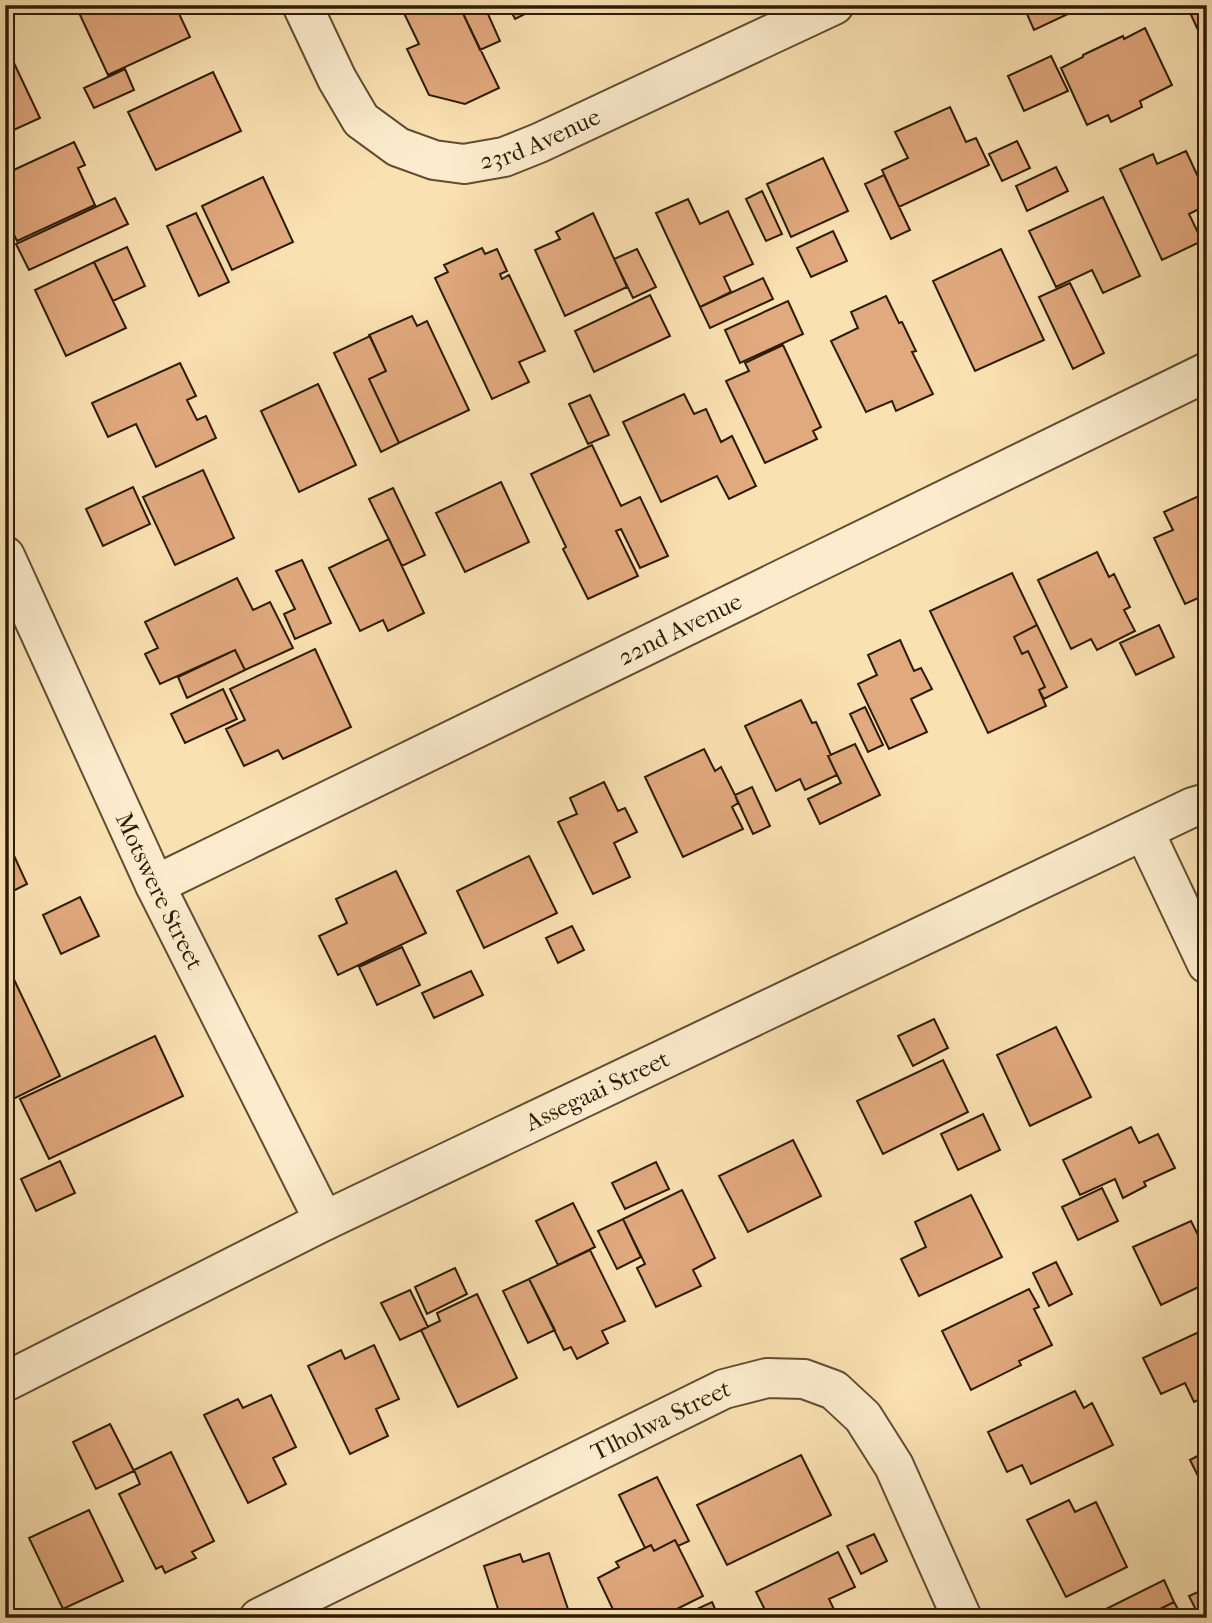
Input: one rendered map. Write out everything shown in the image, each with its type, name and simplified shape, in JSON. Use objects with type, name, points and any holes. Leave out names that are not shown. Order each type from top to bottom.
[{"type":"street","name":"23rd Avenue","points":[[302,5],[337,79],[361,120],[398,147],[434,160],[464,164],[504,157],[539,144],[834,5]]},
{"type":"street","name":"22nd Avenue","points":[[155,885],[1207,372]]},
{"type":"street","name":"Motswere Street","points":[[5,556],[155,885],[324,1221]]},
{"type":"street","name":"Assegaai Street","points":[[5,1382],[324,1221],[1144,831],[1202,800]]},
{"type":"street","points":[[1144,831],[1207,964]]},
{"type":"street","name":"Tlholwa Street","points":[[259,1618],[724,1389],[767,1378],[804,1380],[834,1390],[863,1417],[894,1466],[962,1618]]},
{"type":"building","points":[[102,5],[175,5],[190,37],[108,75],[80,15]]},
{"type":"building","points":[[400,5],[459,5],[499,88],[465,104],[429,95],[407,49],[419,44]]},
{"type":"building","points":[[459,5],[484,5],[500,41],[480,50]]},
{"type":"building","points":[[508,5],[543,5],[515,19]]},
{"type":"building","points":[[1023,5],[1087,5],[1034,30]]},
{"type":"building","points":[[1207,8],[1207,45],[1205,45],[1191,15]]},
{"type":"building","points":[[1145,28],[1172,85],[1140,101],[1142,107],[1111,122],[1108,115],[1087,125],[1061,68],[1083,55]]},
{"type":"building","points":[[5,44],[40,118],[5,134]]},
{"type":"building","points":[[1051,56],[1068,91],[1024,111],[1008,76]]},
{"type":"building","points":[[125,69],[134,90],[94,108],[84,88]]},
{"type":"building","points":[[213,72],[241,131],[156,170],[128,112]]},
{"type":"building","points":[[950,107],[966,142],[976,138],[989,165],[899,207],[882,170],[908,158],[895,132]]},
{"type":"building","points":[[1017,141],[1030,168],[1002,181],[989,154]]},
{"type":"building","points":[[74,142],[85,165],[78,168],[95,205],[17,241],[5,216],[5,174]]},
{"type":"building","points":[[1186,151],[1207,196],[1207,205],[1189,214],[1202,241],[1162,260],[1120,169],[1153,154],[1157,164]]},
{"type":"building","points":[[823,158],[848,211],[791,237],[767,184]]},
{"type":"building","points":[[1056,167],[1068,191],[1027,211],[1016,186]]},
{"type":"building","points":[[884,175],[910,230],[891,239],[865,184]]},
{"type":"building","points":[[263,177],[293,242],[232,270],[202,206]]},
{"type":"building","points":[[762,191],[782,234],[766,241],[746,199]]},
{"type":"building","points":[[1103,197],[1140,276],[1103,293],[1092,270],[1056,287],[1029,231]]},
{"type":"building","points":[[115,198],[128,224],[29,270],[16,244]]},
{"type":"building","points":[[688,199],[700,224],[728,211],[753,264],[724,277],[731,292],[700,307],[656,213]]},
{"type":"building","points":[[196,213],[229,282],[199,296],[167,226]]},
{"type":"building","points":[[593,213],[627,287],[565,316],[535,250],[560,239],[556,232]]},
{"type":"building","points":[[833,231],[847,261],[811,277],[797,248]]},
{"type":"building","points":[[127,247],[145,286],[113,301],[94,262]]},
{"type":"building","points":[[482,248],[485,254],[497,249],[507,271],[500,274],[502,279],[509,275],[545,351],[519,362],[529,382],[492,399],[435,278],[448,272],[444,265]]},
{"type":"building","points":[[637,249],[656,287],[633,298],[614,259]]},
{"type":"building","points":[[1001,249],[1044,340],[975,371],[933,281]]},
{"type":"building","points":[[94,262],[126,328],[66,356],[35,290]]},
{"type":"building","points":[[763,278],[773,299],[710,328],[700,307]]},
{"type":"building","points":[[1070,283],[1104,353],[1073,369],[1039,297]]},
{"type":"building","points":[[650,295],[670,336],[594,372],[575,331]]},
{"type":"building","points":[[886,296],[916,351],[912,352],[933,394],[896,411],[892,401],[866,412],[831,341],[858,328],[851,312]]},
{"type":"building","points":[[788,301],[803,334],[740,363],[725,330]]},
{"type":"building","points":[[412,316],[417,326],[427,321],[469,410],[399,443],[369,379],[386,371],[369,335]]},
{"type":"building","points":[[370,336],[386,371],[369,379],[399,443],[381,452],[334,353]]},
{"type":"building","points":[[783,345],[821,427],[813,431],[817,439],[765,463],[726,381],[749,371],[745,363]]},
{"type":"building","points":[[180,363],[196,396],[187,400],[197,420],[206,416],[216,438],[156,467],[136,424],[108,437],[92,403]]},
{"type":"building","points":[[318,384],[356,465],[299,492],[261,411]]},
{"type":"building","points":[[684,394],[694,414],[706,409],[721,442],[732,436],[756,486],[729,499],[717,476],[661,502],[623,422]]},
{"type":"building","points":[[590,395],[609,435],[588,444],[569,404]]},
{"type":"building","points":[[592,445],[621,506],[640,497],[668,556],[640,568],[621,529],[616,531],[638,576],[588,599],[531,474]]},
{"type":"building","points":[[203,470],[234,538],[175,565],[143,497]]},
{"type":"building","points":[[501,482],[529,542],[465,572],[436,513]]},
{"type":"building","points":[[133,487],[150,524],[103,546],[86,509]]},
{"type":"building","points":[[393,488],[425,555],[402,566],[369,499]]},
{"type":"building","points":[[1201,495],[1207,507],[1207,594],[1185,604],[1154,538],[1173,530],[1164,512]]},
{"type":"building","points":[[389,539],[424,613],[388,631],[383,620],[360,631],[329,568]]},
{"type":"building","points":[[1097,552],[1109,577],[1114,574],[1130,607],[1124,610],[1135,631],[1097,650],[1091,639],[1071,649],[1038,580]]},
{"type":"building","points":[[302,560],[331,623],[295,639],[284,614],[295,609],[276,571]]},
{"type":"building","points":[[1012,573],[1037,625],[1014,637],[1022,654],[1028,651],[1045,687],[1039,690],[1046,706],[988,733],[930,611]]},
{"type":"building","points":[[237,578],[253,610],[270,602],[293,648],[245,670],[235,650],[160,684],[145,654],[158,648],[145,622]]},
{"type":"building","points":[[1037,625],[1067,687],[1044,699],[1039,690],[1045,687],[1028,651],[1022,654],[1014,637]]},
{"type":"building","points":[[1159,625],[1174,657],[1136,675],[1120,643]]},
{"type":"building","points":[[900,640],[914,671],[921,668],[932,689],[911,699],[927,732],[889,749],[858,684],[877,675],[868,655]]},
{"type":"building","points":[[315,649],[351,727],[283,759],[278,750],[244,766],[226,729],[245,720],[230,689]]},
{"type":"building","points":[[235,650],[245,670],[187,698],[178,677]]},
{"type":"building","points":[[223,689],[237,719],[185,743],[171,714]]},
{"type":"building","points":[[801,700],[812,723],[816,722],[837,775],[805,790],[800,779],[776,791],[745,726]]},
{"type":"building","points":[[865,707],[883,745],[868,752],[850,714]]},
{"type":"building","points":[[855,744],[880,795],[820,824],[808,799],[841,783],[828,756]]},
{"type":"building","points":[[704,749],[715,771],[721,767],[735,795],[738,803],[732,807],[743,829],[683,857],[645,777]]},
{"type":"building","points":[[604,782],[618,811],[625,808],[637,832],[614,843],[630,877],[593,894],[558,822],[577,814],[570,798]]},
{"type":"building","points":[[752,787],[770,826],[753,834],[735,795]]},
{"type":"building","points":[[10,847],[27,884],[5,895],[5,849]]},
{"type":"building","points":[[529,856],[557,913],[484,948],[457,891]]},
{"type":"building","points":[[396,871],[426,933],[338,975],[319,936],[347,923],[336,899]]},
{"type":"building","points":[[80,897],[99,936],[61,954],[43,915]]},
{"type":"building","points":[[572,926],[584,950],[558,963],[546,938]]},
{"type":"building","points":[[402,947],[420,985],[377,1005],[359,967]]},
{"type":"building","points":[[9,969],[60,1076],[5,1103],[5,971]]},
{"type":"building","points":[[471,971],[483,995],[434,1018],[422,993]]},
{"type":"building","points":[[934,1019],[948,1048],[913,1066],[898,1036]]},
{"type":"building","points":[[1056,1027],[1091,1097],[1030,1126],[997,1055]]},
{"type":"building","points":[[155,1036],[183,1096],[49,1159],[20,1099]]},
{"type":"building","points":[[943,1060],[968,1112],[883,1154],[857,1101]]},
{"type":"building","points":[[983,1114],[1000,1150],[958,1170],[941,1134]]},
{"type":"building","points":[[1131,1127],[1139,1143],[1158,1134],[1175,1168],[1144,1182],[1146,1186],[1123,1198],[1115,1179],[1080,1195],[1063,1160]]},
{"type":"building","points":[[793,1140],[821,1196],[748,1232],[719,1176]]},
{"type":"building","points":[[60,1161],[75,1193],[36,1211],[21,1179]]},
{"type":"building","points":[[656,1162],[669,1189],[625,1209],[612,1183]]},
{"type":"building","points":[[1102,1188],[1118,1221],[1078,1240],[1062,1207]]},
{"type":"building","points":[[682,1190],[715,1258],[693,1270],[701,1286],[656,1307],[637,1268],[645,1264],[623,1219]]},
{"type":"building","points":[[971,1195],[1002,1257],[919,1296],[901,1259],[926,1247],[915,1222]]},
{"type":"building","points":[[573,1203],[595,1247],[558,1265],[536,1221]]},
{"type":"building","points":[[623,1219],[641,1257],[617,1269],[598,1231]]},
{"type":"building","points":[[1191,1221],[1206,1251],[1202,1253],[1207,1262],[1207,1283],[1161,1305],[1133,1247]]},
{"type":"building","points":[[590,1250],[625,1321],[602,1331],[608,1343],[577,1359],[571,1347],[564,1350],[529,1279]]},
{"type":"building","points":[[1056,1262],[1072,1294],[1049,1306],[1033,1273]]},
{"type":"building","points":[[455,1268],[467,1294],[427,1314],[415,1287]]},
{"type":"building","points":[[529,1279],[555,1330],[528,1343],[503,1291]]},
{"type":"building","points":[[1029,1289],[1039,1307],[1034,1309],[1052,1345],[1019,1361],[1021,1365],[971,1390],[942,1331]]},
{"type":"building","points":[[410,1290],[428,1327],[400,1340],[381,1303]]},
{"type":"building","points":[[477,1294],[517,1378],[458,1407],[421,1330],[440,1321],[437,1313]]},
{"type":"building","points":[[1201,1331],[1207,1341],[1207,1396],[1194,1402],[1185,1383],[1161,1394],[1143,1358]]},
{"type":"building","points":[[374,1345],[399,1399],[376,1409],[388,1436],[350,1454],[308,1366],[341,1350],[345,1359]]},
{"type":"building","points":[[1075,1391],[1084,1408],[1092,1403],[1113,1445],[1031,1484],[1022,1465],[1007,1472],[988,1432]]},
{"type":"building","points":[[271,1395],[296,1447],[273,1458],[286,1484],[248,1503],[204,1415],[238,1399],[243,1408]]},
{"type":"building","points":[[110,1424],[134,1471],[96,1489],[73,1442]]},
{"type":"building","points":[[1207,1451],[1207,1494],[1190,1460]]},
{"type":"building","points":[[171,1452],[214,1541],[192,1552],[196,1558],[165,1573],[162,1566],[156,1569],[119,1494],[140,1484],[134,1470]]},
{"type":"building","points":[[801,1455],[831,1515],[727,1565],[697,1505]]},
{"type":"building","points":[[657,1477],[689,1541],[678,1546],[675,1540],[654,1551],[651,1545],[645,1548],[619,1495]]},
{"type":"building","points":[[1069,1500],[1075,1512],[1096,1502],[1127,1567],[1066,1597],[1027,1520]]},
{"type":"building","points":[[89,1510],[123,1581],[63,1609],[29,1538]]},
{"type":"building","points":[[874,1534],[887,1561],[861,1574],[847,1546]]},
{"type":"building","points":[[675,1540],[703,1596],[659,1618],[617,1618],[598,1578],[619,1567],[616,1562],[651,1545],[654,1551]]},
{"type":"building","points":[[838,1552],[855,1587],[829,1599],[838,1618],[769,1618],[756,1592]]},
{"type":"building","points":[[549,1553],[571,1618],[501,1618],[484,1566],[520,1554],[523,1562]]},
{"type":"building","points":[[1164,1580],[1174,1602],[1142,1618],[1088,1618]]},
{"type":"building","points":[[1207,1588],[1207,1618],[1200,1618],[1189,1596]]},
{"type":"building","points":[[712,1602],[719,1618],[685,1618],[684,1615]]},
{"type":"building","points":[[1174,1602],[1183,1618],[1142,1618]]}]
